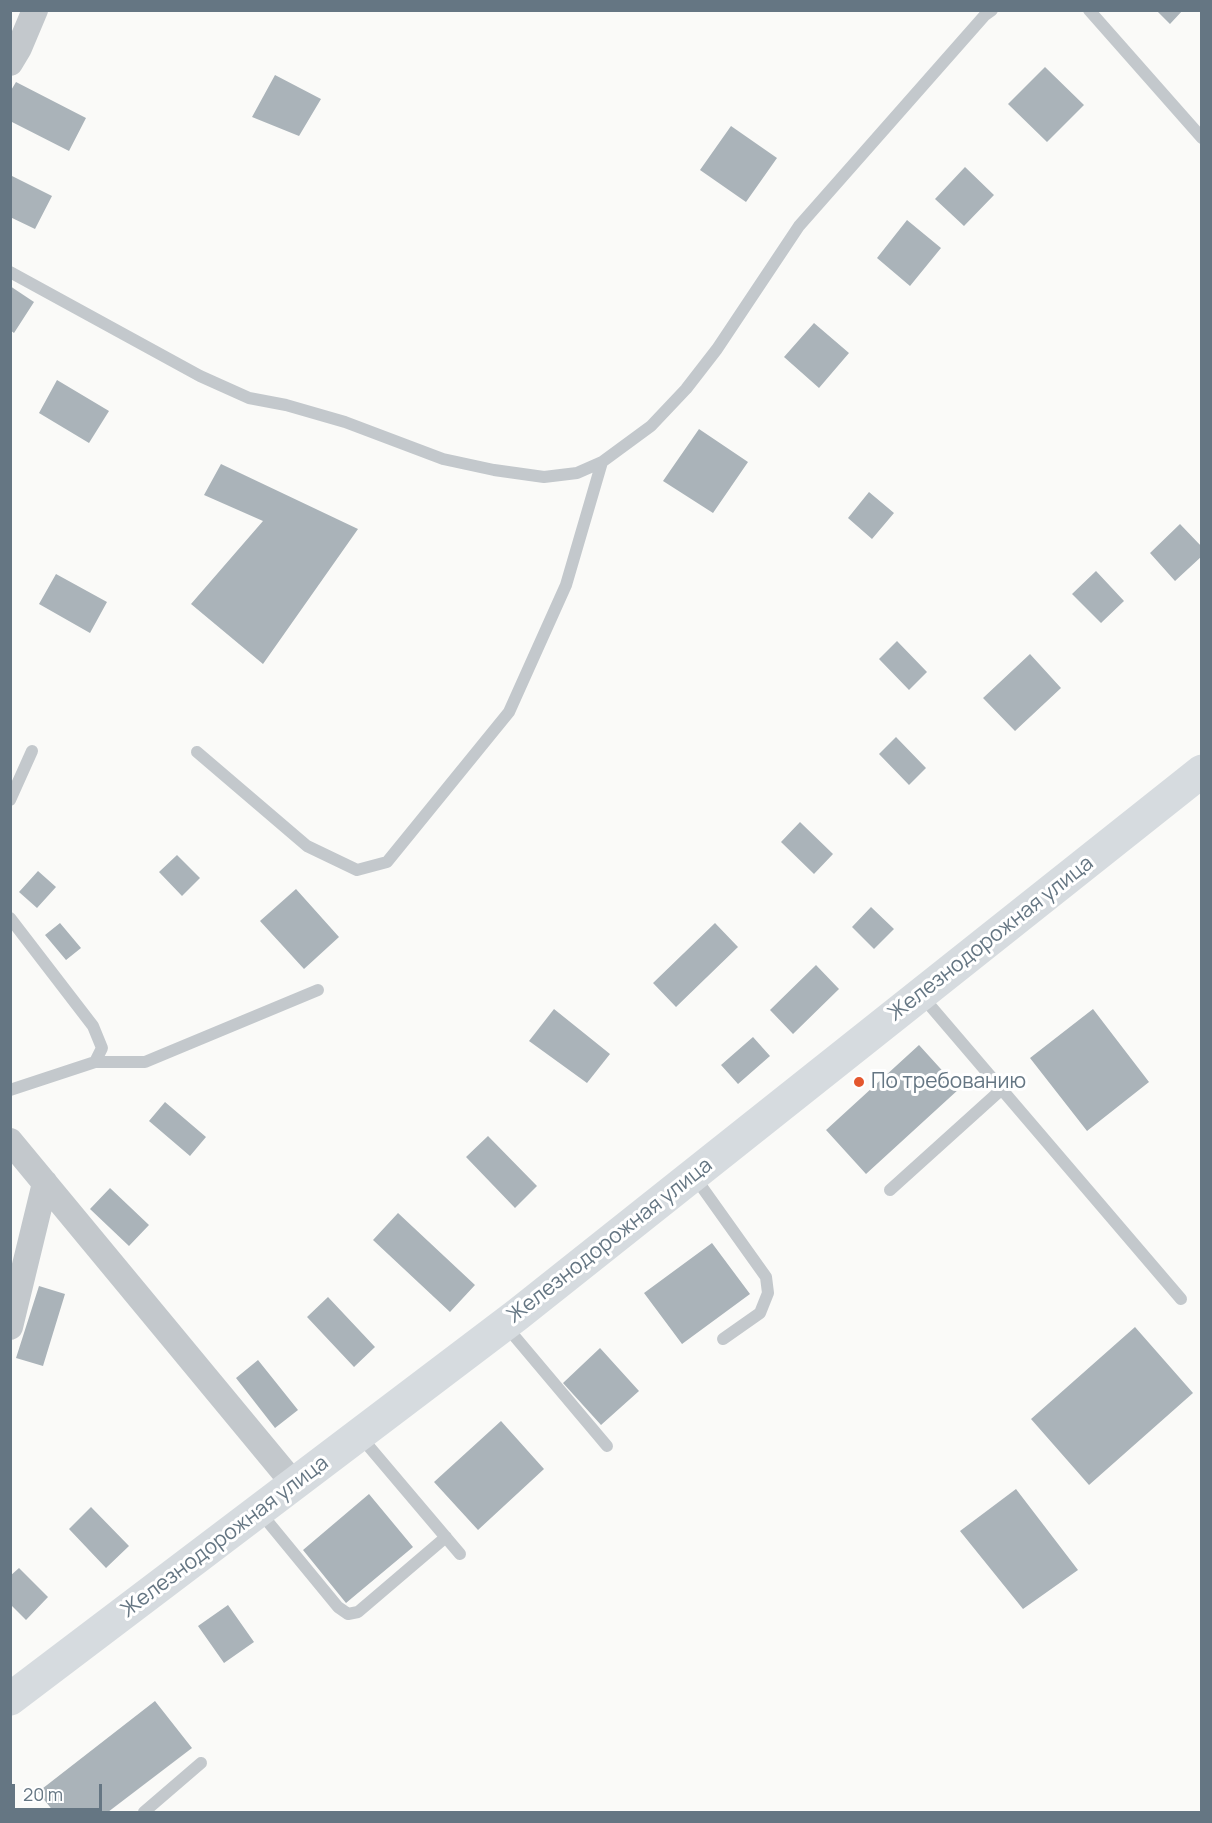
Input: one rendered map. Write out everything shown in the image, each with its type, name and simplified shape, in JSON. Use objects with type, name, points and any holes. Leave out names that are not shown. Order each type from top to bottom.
[{"type":"street","points":[[10,63],[35,10]]},
{"type":"street","name":"Железнодорожная улица","points":[[10,1699],[505,1324],[1202,771]]},
{"type":"street","points":[[10,1142],[294,1484]]},
{"type":"street","points":[[10,1327],[45,1183]]},
{"type":"lane","points":[[10,272],[200,376],[249,398],[286,405],[345,422],[443,459],[494,470],[544,477],[577,473],[602,462],[651,426],[686,389],[717,349],[799,226],[985,15],[992,10]]},
{"type":"lane","points":[[1089,10],[1202,138]]},
{"type":"lane","points":[[197,752],[307,846],[357,870],[387,861],[509,712],[566,585],[602,462]]},
{"type":"lane","points":[[10,800],[32,751]]},
{"type":"lane","points":[[10,918],[93,1026],[102,1048],[96,1062]]},
{"type":"lane","points":[[10,1090],[96,1062],[145,1062],[318,990]]},
{"type":"lane","points":[[921,995],[1181,1299]]},
{"type":"lane","points":[[890,1190],[1002,1089]]},
{"type":"lane","points":[[693,1175],[766,1277],[768,1293],[759,1314],[723,1339]]},
{"type":"lane","points":[[505,1324],[608,1446]]},
{"type":"lane","points":[[359,1435],[460,1554]]},
{"type":"lane","points":[[259,1511],[338,1607],[348,1614],[358,1612],[446,1537]]},
{"type":"lane","points":[[144,1812],[201,1763]]},
{"type":"building","points":[[1156,10],[1183,10],[1170,24]]},
{"type":"building","points":[[1045,67],[1084,105],[1047,142],[1008,104]]},
{"type":"building","points":[[275,75],[321,99],[299,136],[252,117]]},
{"type":"building","points":[[16,82],[86,118],[69,151],[10,121],[10,92]]},
{"type":"building","points":[[731,126],[777,158],[746,202],[700,170]]},
{"type":"building","points":[[965,167],[994,195],[964,226],[935,199]]},
{"type":"building","points":[[10,175],[52,196],[35,229],[10,217]]},
{"type":"building","points":[[907,220],[941,248],[910,286],[877,258]]},
{"type":"building","points":[[10,286],[34,302],[14,333],[10,330]]},
{"type":"building","points":[[814,323],[849,353],[819,388],[784,357]]},
{"type":"building","points":[[57,380],[109,411],[89,443],[39,413]]},
{"type":"building","points":[[699,429],[748,462],[713,513],[663,481]]},
{"type":"building","points":[[221,464],[358,529],[263,664],[191,604],[263,521],[204,495]]},
{"type":"building","points":[[869,492],[894,513],[872,539],[848,518]]},
{"type":"building","points":[[1180,524],[1202,547],[1202,556],[1175,581],[1150,553]]},
{"type":"building","points":[[1096,571],[1124,601],[1101,623],[1072,594]]},
{"type":"building","points":[[56,574],[107,602],[90,633],[39,604]]},
{"type":"building","points":[[897,641],[927,672],[909,690],[879,659]]},
{"type":"building","points":[[1030,654],[1061,688],[1015,731],[983,698]]},
{"type":"building","points":[[896,737],[926,768],[909,785],[879,754]]},
{"type":"building","points":[[800,822],[833,854],[814,874],[781,842]]},
{"type":"building","points":[[177,855],[200,878],[182,896],[159,872]]},
{"type":"building","points":[[38,871],[56,887],[37,908],[19,892]]},
{"type":"building","points":[[296,889],[339,937],[304,969],[260,921]]},
{"type":"building","points":[[871,907],[894,929],[874,949],[852,927]]},
{"type":"building","points":[[60,923],[81,948],[66,960],[45,935]]},
{"type":"building","points":[[715,923],[738,947],[676,1007],[653,983]]},
{"type":"building","points":[[816,965],[839,989],[793,1034],[770,1010]]},
{"type":"building","points":[[554,1009],[610,1054],[587,1083],[529,1041]]},
{"type":"building","points":[[1093,1009],[1149,1082],[1087,1131],[1030,1058]]},
{"type":"building","points":[[753,1037],[770,1056],[738,1084],[721,1065]]},
{"type":"building","points":[[919,1045],[959,1089],[866,1174],[826,1130]]},
{"type":"building","points":[[165,1102],[206,1137],[190,1156],[149,1121]]},
{"type":"building","points":[[488,1136],[537,1186],[515,1208],[466,1157]]},
{"type":"building","points":[[110,1188],[149,1225],[129,1246],[90,1209]]},
{"type":"building","points":[[398,1213],[475,1285],[450,1312],[373,1240]]},
{"type":"building","points":[[712,1243],[750,1294],[682,1344],[644,1293]]},
{"type":"building","points":[[39,1286],[65,1294],[43,1366],[16,1358]]},
{"type":"building","points":[[328,1297],[375,1347],[354,1367],[307,1317]]},
{"type":"building","points":[[1135,1327],[1193,1393],[1089,1485],[1031,1419]]},
{"type":"building","points":[[600,1348],[639,1391],[601,1425],[563,1383]]},
{"type":"building","points":[[258,1360],[298,1410],[275,1428],[236,1378]]},
{"type":"building","points":[[501,1421],[544,1469],[478,1530],[434,1482]]},
{"type":"building","points":[[1016,1489],[1078,1570],[1023,1609],[960,1531]]},
{"type":"building","points":[[369,1494],[413,1547],[346,1603],[303,1550]]},
{"type":"building","points":[[91,1507],[129,1546],[106,1568],[69,1529]]},
{"type":"building","points":[[19,1568],[48,1597],[26,1620],[10,1604],[10,1576]]},
{"type":"building","points":[[228,1605],[254,1642],[224,1663],[198,1626]]},
{"type":"building","points":[[155,1701],[192,1748],[108,1812],[54,1812],[38,1792]]},
{"type":"place","name":"По требованию","points":[[859,1082]]}]
